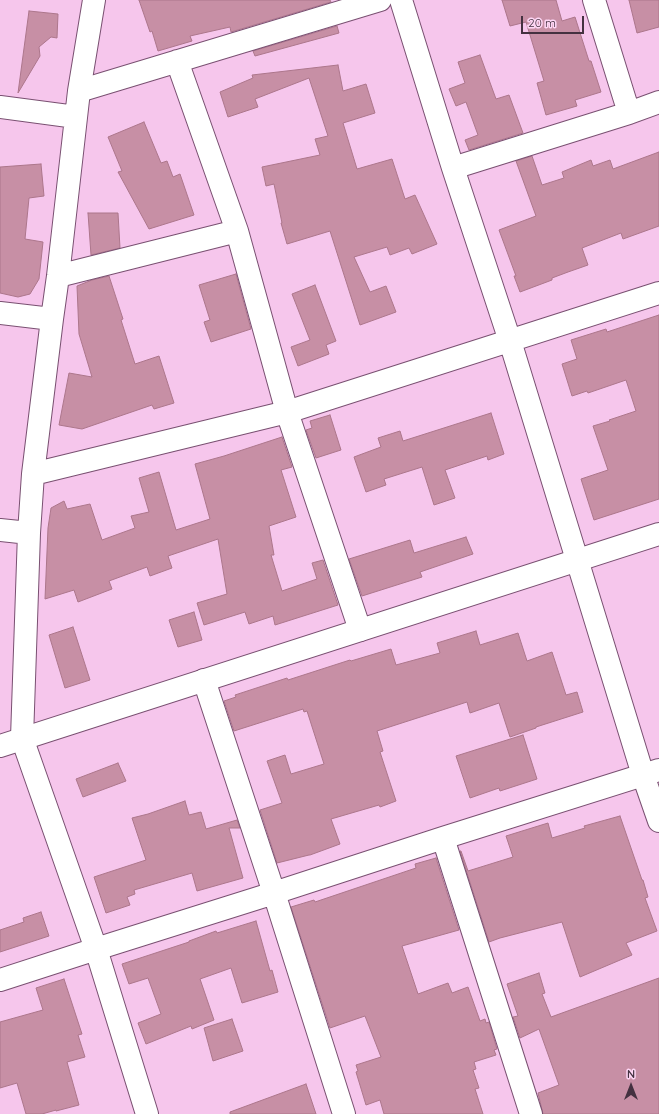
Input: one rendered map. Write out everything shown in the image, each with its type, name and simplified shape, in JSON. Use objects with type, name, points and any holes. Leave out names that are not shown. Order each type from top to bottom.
[{"type":"street","points":[[94,0],[79,91],[58,276],[33,474],[29,534],[7,743],[96,949],[147,1114]]},
{"type":"street","points":[[79,91],[380,0]]},
{"type":"street","points":[[401,0],[578,560],[651,772],[659,821]]},
{"type":"street","points":[[594,0],[628,113]]},
{"type":"street","points":[[177,61],[237,231],[287,412],[360,630]]},
{"type":"street","points":[[453,168],[659,102]]},
{"type":"street","points":[[0,107],[76,116]]},
{"type":"street","points":[[58,276],[237,231]]},
{"type":"street","points":[[33,474],[287,412],[659,293]]},
{"type":"street","points":[[0,313],[52,319]]},
{"type":"street","points":[[0,530],[29,534]]},
{"type":"street","points":[[7,743],[659,534]]},
{"type":"street","points":[[204,680],[274,893],[344,1114]]},
{"type":"street","points":[[0,980],[651,772]]},
{"type":"street","points":[[443,838],[531,1114]]},
{"type":"building","points":[[139,0],[330,0],[331,2],[231,32],[230,27],[190,36],[192,41],[158,51],[152,31],[150,32]]},
{"type":"building","points":[[502,0],[556,0],[562,21],[575,17],[601,92],[575,100],[577,106],[546,115],[537,83],[544,81],[526,22],[510,26]]},
{"type":"building","points":[[629,0],[659,0],[659,27],[637,33]]},
{"type":"building","points":[[29,11],[58,14],[57,38],[51,37],[39,47],[40,56],[18,93]]},
{"type":"building","points":[[337,26],[339,33],[255,56],[253,51]]},
{"type":"building","points":[[480,55],[496,99],[509,95],[523,133],[469,150],[465,140],[478,135],[466,102],[456,106],[449,89],[465,83],[458,62]]},
{"type":"building","points":[[338,65],[343,91],[366,84],[375,113],[343,123],[357,169],[392,159],[405,199],[415,195],[437,244],[412,254],[409,248],[390,255],[387,247],[354,257],[370,292],[386,286],[396,312],[360,325],[330,231],[287,244],[281,223],[274,184],[266,186],[262,167],[320,155],[315,139],[328,136],[309,78],[255,99],[258,107],[228,117],[220,92],[253,78],[252,75]]},
{"type":"building","points":[[144,122],[161,163],[167,161],[173,177],[180,174],[194,215],[149,229],[118,172],[122,171],[108,137]]},
{"type":"building","points":[[659,152],[659,226],[623,239],[621,233],[582,248],[588,265],[552,278],[552,280],[520,292],[514,276],[516,276],[499,230],[536,216],[516,161],[532,156],[542,185],[564,178],[562,172],[591,160],[593,166],[610,160],[613,169]]},
{"type":"building","points":[[41,164],[44,196],[29,198],[25,239],[43,242],[39,279],[30,294],[18,297],[0,293],[0,167]]},
{"type":"building","points":[[88,213],[118,213],[120,248],[91,255]]},
{"type":"building","points":[[236,274],[251,329],[211,342],[204,322],[210,320],[199,285]]},
{"type":"building","points":[[109,276],[123,319],[121,320],[135,364],[159,356],[174,403],[154,409],[152,405],[82,429],[59,425],[69,373],[92,377],[79,334],[77,286],[92,280]]},
{"type":"building","points":[[315,285],[336,341],[326,345],[329,354],[298,366],[291,347],[310,340],[292,294]]},
{"type":"building","points":[[659,315],[659,499],[594,520],[581,479],[608,470],[593,426],[636,411],[626,380],[588,393],[587,391],[572,396],[562,364],[577,359],[571,340],[606,329],[607,332]]},
{"type":"building","points":[[491,413],[504,454],[488,460],[487,456],[445,470],[455,498],[434,505],[422,467],[384,479],[386,485],[366,492],[354,457],[381,447],[378,438],[400,431],[403,441]]},
{"type":"building","points":[[330,415],[341,450],[316,458],[306,430],[312,428],[310,421]]},
{"type":"building","points":[[282,437],[292,467],[281,470],[296,517],[269,526],[274,555],[271,555],[282,591],[317,579],[312,563],[323,560],[338,605],[275,625],[273,616],[249,624],[245,612],[204,625],[197,603],[227,594],[218,539],[168,556],[172,568],[150,576],[147,567],[109,581],[112,589],[78,602],[74,590],[45,599],[48,528],[51,508],[64,501],[67,509],[90,504],[102,540],[135,528],[131,516],[149,512],[139,478],[159,472],[176,530],[210,519],[195,464]]},
{"type":"building","points":[[466,537],[473,554],[420,572],[422,577],[362,596],[349,559],[410,540],[414,553]]},
{"type":"building","points":[[194,612],[202,640],[178,647],[169,620]]},
{"type":"building","points":[[73,627],[90,680],[65,688],[49,635]]},
{"type":"building","points":[[476,631],[480,645],[518,633],[527,661],[552,652],[566,695],[577,692],[583,712],[510,737],[499,703],[470,713],[467,702],[377,731],[383,751],[380,752],[396,801],[380,807],[379,805],[331,819],[340,844],[310,855],[277,863],[260,810],[282,803],[267,761],[285,755],[291,774],[324,764],[307,711],[304,712],[303,709],[234,731],[224,701],[236,697],[235,695],[287,678],[288,680],[350,660],[351,661],[391,649],[396,665],[440,653],[437,643]]},
{"type":"building","points":[[523,735],[537,779],[500,791],[499,788],[470,798],[456,756]]},
{"type":"building","points":[[118,763],[126,781],[83,797],[76,779]]},
{"type":"building","points":[[185,801],[189,815],[201,812],[206,829],[237,820],[240,828],[229,828],[243,878],[197,891],[192,873],[134,890],[135,894],[127,897],[130,905],[106,913],[94,877],[146,860],[132,818]]},
{"type":"building","points":[[620,816],[643,880],[648,897],[645,898],[657,931],[626,943],[632,955],[580,977],[562,922],[489,942],[460,851],[468,871],[513,857],[506,836],[548,823],[552,838],[585,828],[584,826]]},
{"type":"building","points":[[436,858],[459,930],[402,946],[418,994],[448,983],[452,993],[468,987],[480,1021],[485,1019],[486,1023],[489,1022],[497,1049],[494,1050],[496,1055],[474,1062],[476,1069],[473,1070],[479,1088],[475,1089],[483,1114],[384,1114],[380,1100],[366,1105],[356,1072],[358,1071],[356,1065],[381,1057],[365,1016],[330,1028],[291,907],[314,900],[315,902],[416,868],[415,864]]},
{"type":"building","points":[[41,912],[49,936],[0,952],[0,930],[24,922],[23,918]]},
{"type":"building","points":[[256,921],[270,971],[272,970],[278,992],[242,1003],[231,968],[200,979],[214,1020],[192,1029],[191,1026],[146,1044],[138,1023],[161,1014],[148,978],[129,984],[122,964],[189,942],[216,931],[217,933]]},
{"type":"building","points":[[539,973],[545,993],[542,994],[551,1017],[659,978],[659,1114],[543,1114],[538,1093],[559,1085],[539,1029],[520,1038],[513,1017],[518,1016],[507,984]]},
{"type":"building","points":[[64,979],[82,1034],[78,1035],[85,1057],[67,1062],[79,1105],[42,1114],[26,1114],[17,1083],[0,1088],[0,1022],[43,1010],[36,988]]},
{"type":"building","points":[[232,1019],[243,1051],[213,1061],[204,1028]]},
{"type":"building","points":[[306,1084],[316,1114],[230,1114],[230,1112]]}]
